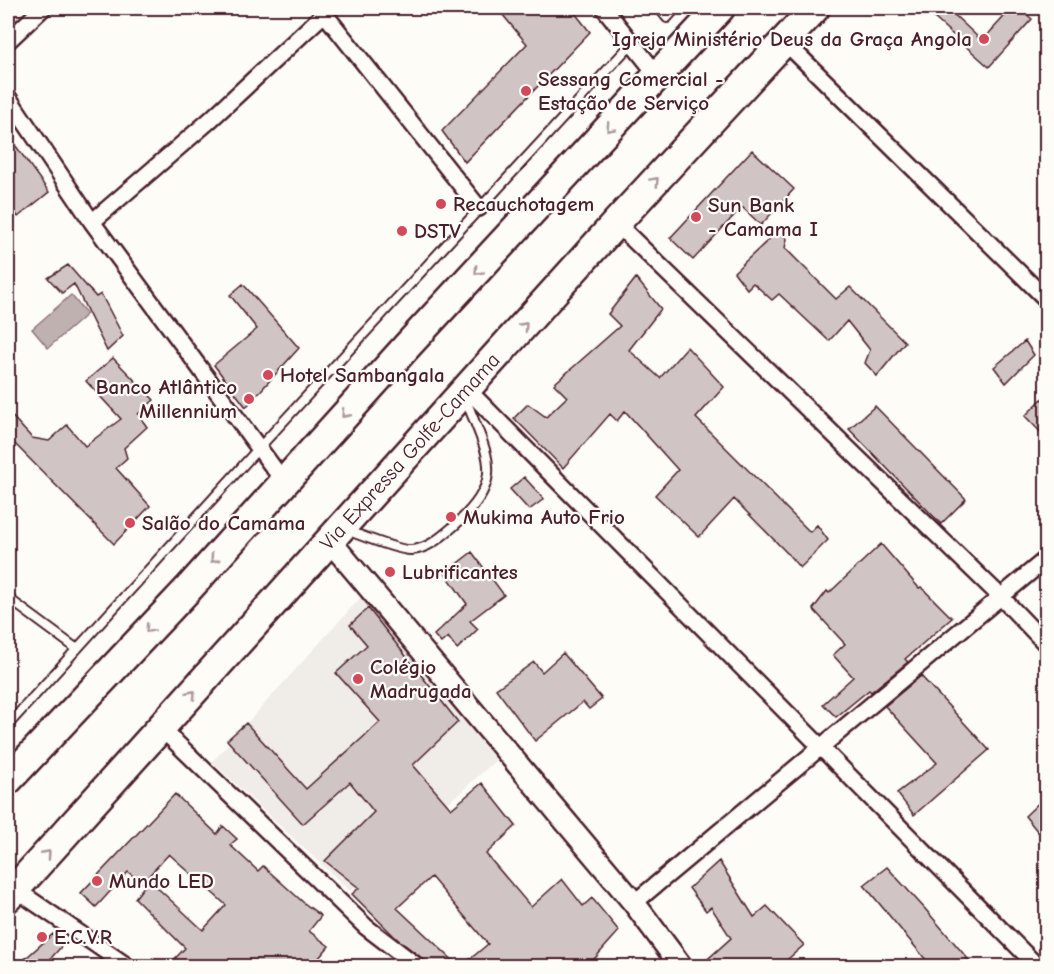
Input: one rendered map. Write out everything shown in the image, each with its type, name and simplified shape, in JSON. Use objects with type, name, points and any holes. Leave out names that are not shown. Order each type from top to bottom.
[{"type":"highway","points":[[8,780],[190,586],[720,8]]},
{"type":"highway","name":"Via Expressa Golfe-Camama","points":[[11,893],[616,223],[815,8]]},
{"type":"street","points":[[8,41],[43,8]]},
{"type":"street","points":[[604,8],[658,76]]},
{"type":"street","points":[[92,222],[210,121],[322,10],[479,208]]},
{"type":"street","points":[[784,41],[1047,299]]},
{"type":"street","points":[[8,98],[92,222],[284,482]]},
{"type":"street","points":[[616,223],[1047,644]]},
{"type":"street","points":[[465,391],[1037,966]]},
{"type":"street","points":[[336,535],[634,903],[681,966]]},
{"type":"street","points":[[634,903],[1047,559]]},
{"type":"street","points":[[161,728],[359,920],[417,966]]},
{"type":"street","points":[[11,893],[128,966]]},
{"type":"lane","points":[[659,8],[667,18],[676,8]]},
{"type":"lane","points":[[8,725],[258,449],[632,43]]},
{"type":"lane","points":[[336,535],[409,551],[427,547],[463,518],[478,499],[489,477],[487,456],[465,391]]},
{"type":"lane","points":[[8,598],[77,649]]},
{"type":"shaded area","points":[[71,295],[87,314],[48,348],[32,329]]},
{"type":"shaded area","name":"Colégio Madrugada","points":[[361,597],[496,760],[350,891],[212,762]]},
{"type":"building","points":[[497,8],[571,8],[590,32],[465,162],[442,131],[527,44]]},
{"type":"building","name":"Igreja Ministério Deus da Graça Angola","points":[[923,8],[947,8],[982,41],[1012,8],[1019,8],[1032,19],[989,67]]},
{"type":"building","points":[[8,135],[49,192],[18,217],[8,201]]},
{"type":"building","points":[[752,150],[794,189],[761,225],[742,207],[693,260],[670,238]]},
{"type":"building","points":[[779,230],[787,239],[785,248],[836,299],[850,287],[905,342],[877,376],[865,363],[870,350],[847,321],[829,341],[779,294],[772,300],[753,283],[747,289],[734,272]]},
{"type":"building","points":[[68,265],[96,297],[101,294],[123,336],[107,351],[74,284],[62,293],[48,278]]},
{"type":"building","points":[[636,278],[661,309],[629,350],[660,378],[687,347],[724,387],[696,418],[810,532],[817,525],[828,540],[800,568],[734,499],[699,537],[655,495],[678,470],[625,411],[617,421],[610,414],[563,468],[514,418],[528,404],[546,417],[567,397],[554,384],[620,326],[608,314]]},
{"type":"building","points":[[243,284],[299,348],[246,407],[214,365],[257,329],[230,295]]},
{"type":"building","points":[[1025,341],[1034,355],[1006,383],[994,367]]},
{"type":"building","points":[[113,358],[154,400],[138,414],[147,427],[124,448],[127,458],[116,468],[150,506],[114,544],[8,437],[8,412],[32,438],[49,441],[67,425],[85,446],[121,419],[86,381]]},
{"type":"building","points":[[1047,394],[1047,439],[1025,416]]},
{"type":"building","points":[[875,406],[966,499],[941,524],[849,429]]},
{"type":"building","points":[[524,477],[544,499],[529,510],[510,489]]},
{"type":"building","points":[[881,544],[919,588],[921,587],[952,618],[905,659],[908,662],[836,717],[823,704],[853,677],[833,655],[845,644],[813,609],[827,591],[829,593]]},
{"type":"building","points":[[472,552],[504,595],[470,621],[478,629],[457,649],[448,637],[441,643],[434,635],[467,604],[445,573]]},
{"type":"building","points":[[368,608],[458,722],[413,765],[451,809],[482,783],[516,826],[486,854],[531,907],[562,879],[583,906],[592,898],[619,931],[588,966],[462,966],[488,944],[431,877],[397,908],[459,966],[427,966],[423,959],[397,939],[352,894],[359,888],[325,861],[374,812],[350,782],[303,824],[227,740],[246,723],[306,789],[380,722],[336,673],[367,645],[350,625]]},
{"type":"building","points":[[563,653],[602,699],[589,709],[583,702],[535,741],[496,689],[534,662],[542,672]]},
{"type":"building","points":[[921,676],[989,750],[914,815],[897,793],[937,763],[885,706]]},
{"type":"building","points":[[175,794],[217,834],[223,826],[237,839],[230,845],[258,871],[263,866],[321,916],[309,931],[329,946],[312,966],[168,966],[185,948],[135,898],[149,880],[203,930],[226,905],[169,854],[142,883],[128,872],[96,907],[81,893]]},
{"type":"building","points":[[1047,795],[1047,843],[1025,816]]},
{"type":"building","points":[[719,861],[754,917],[767,906],[804,945],[780,966],[700,966],[731,938],[711,907],[706,911],[689,888]]},
{"type":"building","points":[[887,867],[974,966],[931,966],[864,885]]},
{"type":"building","points":[[53,934],[61,947],[44,966],[17,966]]},
{"type":"place","name":"Igreja Ministério Deus da Graça Angola","points":[[984,39]]},
{"type":"place","name":"Sessang Comercial - Estação de Serviço","points":[[526,91]]},
{"type":"place","name":"Recauchotagem","points":[[441,204]]},
{"type":"place","name":"Sun Bank - Camama I","points":[[696,217]]},
{"type":"place","name":"DSTV","points":[[402,231]]},
{"type":"place","name":"Hotel Sambangala","points":[[268,375]]},
{"type":"place","name":"Banco Atlântico Millennium","points":[[249,399]]},
{"type":"place","name":"Mukima Auto Frio","points":[[451,517]]},
{"type":"place","name":"Salão do Camama","points":[[130,523]]},
{"type":"place","name":"Lubrificantes","points":[[390,572]]},
{"type":"place","name":"Colégio Madrugada","points":[[358,679]]},
{"type":"place","name":"Mundo LED","points":[[97,881]]},
{"type":"place","name":"E.C.V.R","points":[[42,937]]}]
